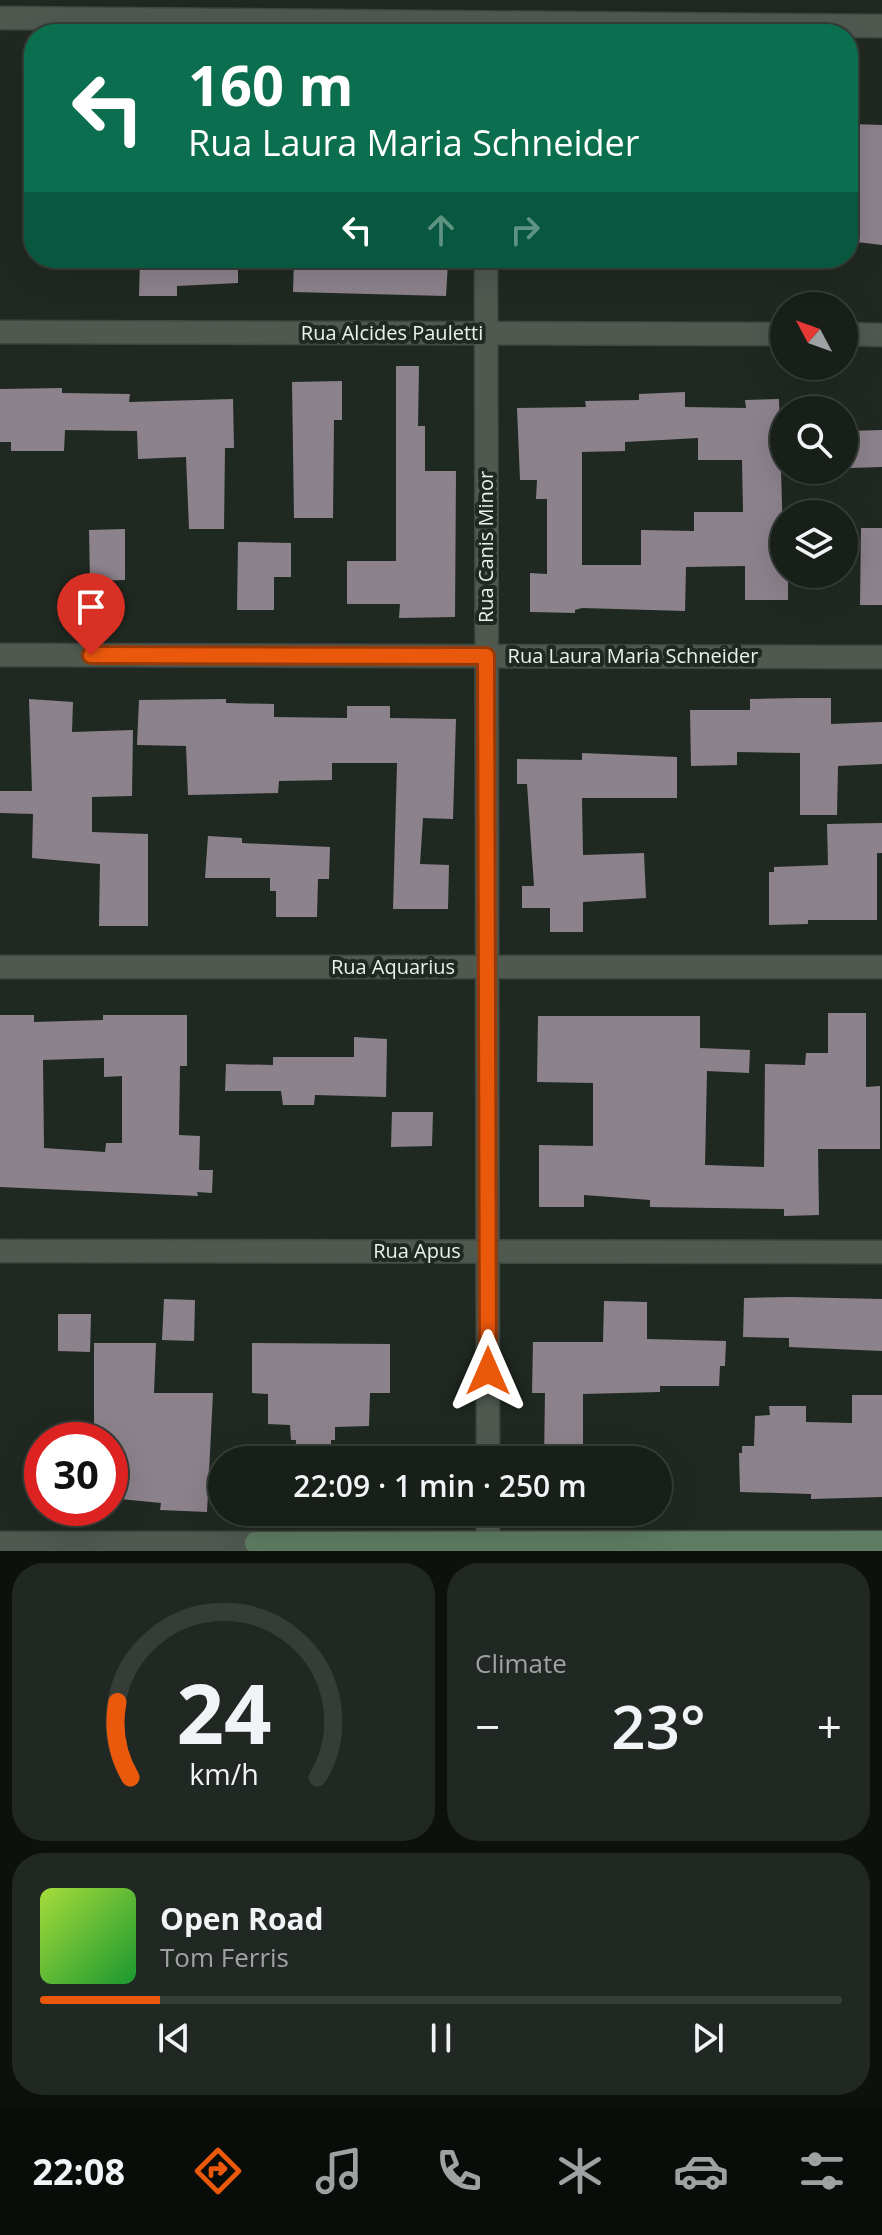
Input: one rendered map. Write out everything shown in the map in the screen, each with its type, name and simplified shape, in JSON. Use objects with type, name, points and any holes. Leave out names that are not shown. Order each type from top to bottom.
[{"type":"main road","points":[[256,1543],[821,1547],[882,1542]]},
{"type":"street","points":[[0,18],[291,24]]},
{"type":"street","points":[[858,26],[882,26]]},
{"type":"street","name":"Rua Canis Minor","points":[[486,268],[488,1446]]},
{"type":"street","name":"Rua Alcides Pauletti","points":[[0,332],[770,334]]},
{"type":"street","points":[[858,334],[882,335]]},
{"type":"street","name":"Rua Laura Maria Schneider","points":[[0,655],[882,657]]},
{"type":"street","name":"Rua Aquarius","points":[[0,967],[882,967]]},
{"type":"street","name":"Rua Apus","points":[[0,1251],[882,1252]]},
{"type":"street","points":[[488,1526],[488,1543]]},
{"type":"street","points":[[0,1543],[256,1543]]},
{"type":"building","points":[[858,124],[882,125],[882,245],[858,242]]},
{"type":"building","points":[[140,268],[238,268],[238,283],[177,286],[177,296],[139,296]]},
{"type":"building","points":[[294,268],[448,268],[446,296],[293,292]]},
{"type":"building","points":[[396,366],[419,366],[418,426],[425,426],[425,471],[456,471],[455,617],[399,618],[400,604],[347,604],[347,561],[396,561]]},
{"type":"building","points":[[342,381],[342,420],[334,420],[333,518],[294,518],[292,382]]},
{"type":"building","points":[[62,388],[62,393],[130,394],[129,402],[233,399],[234,448],[225,448],[224,529],[189,529],[186,457],[138,459],[137,431],[65,430],[64,451],[11,451],[11,442],[0,442],[0,389]]},
{"type":"building","points":[[685,392],[685,407],[746,408],[745,400],[770,399],[770,484],[781,484],[782,500],[770,500],[770,588],[788,588],[788,600],[745,600],[745,566],[686,567],[685,611],[582,608],[575,610],[575,613],[530,612],[530,573],[547,574],[547,499],[536,499],[537,480],[520,480],[517,408],[586,407],[585,401],[639,400],[639,394]],"holes":[[[698,438],[698,460],[742,460],[743,512],[694,512],[694,531],[641,530],[641,565],[582,565],[582,452],[625,451],[625,442]]]},
{"type":"building","points":[[882,430],[882,467],[858,468],[858,431]]},
{"type":"building","points":[[861,528],[882,528],[882,605],[860,605]]},
{"type":"building","points":[[125,529],[125,580],[90,581],[89,530]]},
{"type":"building","points":[[238,542],[291,543],[291,577],[274,577],[274,610],[237,610]]},
{"type":"building","points":[[831,698],[831,724],[882,722],[882,764],[838,766],[837,815],[800,815],[800,753],[737,752],[737,765],[691,766],[690,710],[750,710],[750,699]]},
{"type":"building","points":[[29,699],[73,702],[72,732],[133,730],[132,796],[92,797],[92,832],[148,834],[148,926],[99,926],[100,864],[32,858],[33,814],[0,813],[0,791],[32,791]]},
{"type":"building","points":[[226,699],[226,703],[274,704],[274,717],[347,718],[347,706],[390,706],[390,718],[456,719],[453,819],[423,818],[420,864],[449,865],[448,909],[393,909],[397,763],[332,763],[332,780],[279,781],[278,793],[188,795],[186,746],[137,745],[139,700]]},
{"type":"building","points":[[582,753],[677,757],[677,798],[582,798],[583,855],[644,853],[646,898],[583,902],[583,932],[550,932],[550,908],[522,908],[522,886],[534,886],[527,784],[517,784],[517,759],[582,760]]},
{"type":"building","points":[[882,823],[882,853],[877,853],[877,920],[808,920],[808,924],[769,925],[769,872],[774,872],[774,867],[828,865],[827,824]]},
{"type":"building","points":[[208,836],[242,838],[242,843],[330,847],[329,879],[318,879],[317,917],[276,917],[276,891],[270,891],[270,878],[205,878]]},
{"type":"building","points":[[828,1013],[866,1013],[866,1087],[880,1086],[880,1149],[818,1149],[819,1215],[784,1216],[784,1209],[650,1207],[650,1200],[584,1195],[584,1207],[539,1207],[539,1145],[593,1146],[593,1083],[537,1082],[538,1016],[700,1016],[700,1048],[750,1050],[749,1073],[707,1071],[705,1165],[764,1167],[765,1064],[805,1065],[806,1053],[828,1053]]},
{"type":"building","points":[[0,1015],[34,1015],[34,1022],[103,1020],[103,1015],[187,1015],[187,1066],[180,1066],[179,1135],[200,1136],[199,1170],[213,1170],[212,1193],[197,1192],[198,1196],[0,1187]],"holes":[[[104,1058],[104,1077],[122,1076],[122,1143],[106,1143],[105,1152],[44,1148],[43,1060]]]},
{"type":"building","points":[[354,1037],[387,1039],[386,1097],[315,1095],[314,1105],[283,1105],[281,1091],[225,1091],[226,1064],[273,1065],[273,1057],[354,1057]]},
{"type":"building","points":[[392,1112],[433,1112],[432,1146],[391,1147]]},
{"type":"building","points":[[744,1298],[882,1299],[882,1351],[789,1347],[789,1338],[743,1337]]},
{"type":"building","points":[[164,1299],[195,1300],[194,1341],[162,1340]]},
{"type":"building","points":[[604,1301],[647,1302],[647,1339],[726,1341],[725,1366],[720,1366],[719,1386],[660,1386],[660,1392],[583,1394],[583,1446],[544,1446],[545,1393],[532,1393],[533,1342],[603,1342]]},
{"type":"building","points":[[58,1314],[91,1314],[90,1352],[58,1351]]},
{"type":"building","points":[[94,1343],[156,1343],[154,1393],[213,1393],[207,1512],[160,1510],[161,1503],[128,1500],[128,1422],[94,1422]]},
{"type":"building","points":[[252,1343],[390,1344],[390,1393],[370,1393],[369,1426],[335,1427],[335,1440],[331,1440],[331,1446],[296,1446],[296,1440],[291,1440],[290,1425],[268,1424],[268,1394],[252,1393]]},
{"type":"building","points":[[852,1395],[882,1395],[882,1497],[811,1499],[811,1494],[740,1492],[739,1453],[742,1453],[742,1446],[754,1446],[755,1416],[770,1415],[769,1406],[806,1406],[806,1422],[852,1423]]},
{"type":"route","points":[[91,655],[486,656],[488,1371]]}]
